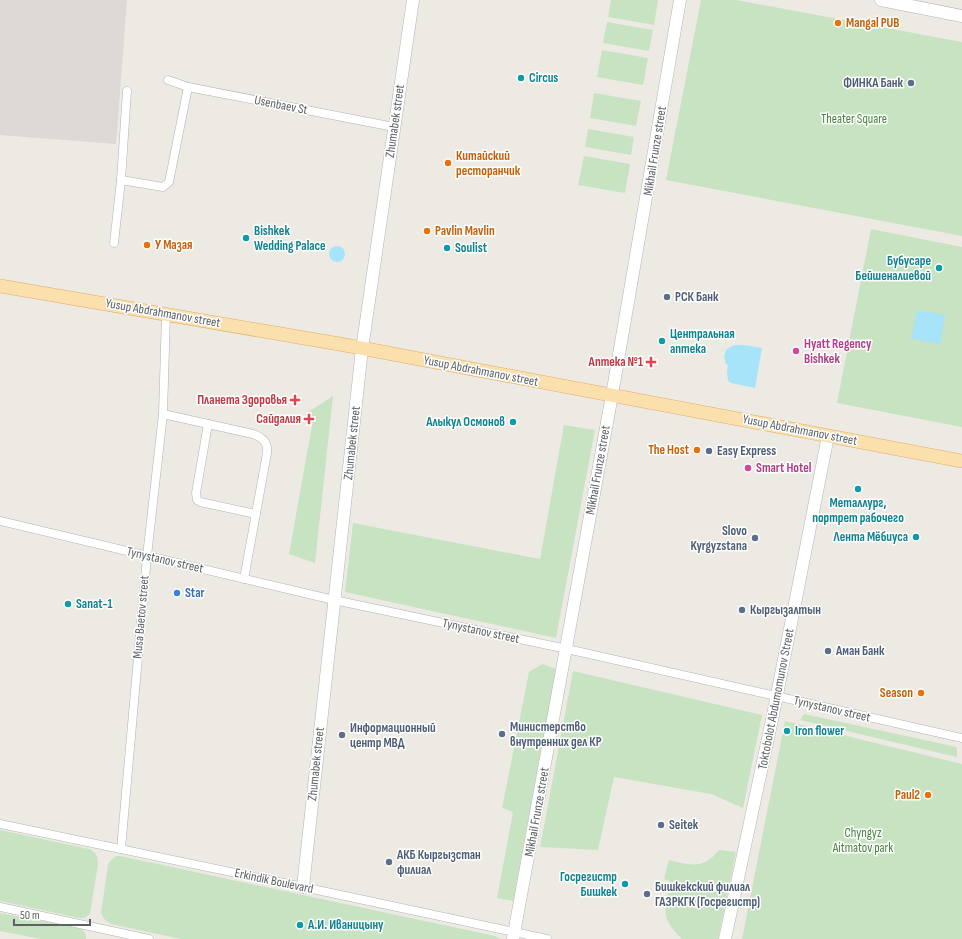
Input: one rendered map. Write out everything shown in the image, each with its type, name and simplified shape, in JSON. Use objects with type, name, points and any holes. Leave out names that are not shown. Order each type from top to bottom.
[{"type":"main road","name":"Yusup Abdrahmanov street","points":[[0,286],[362,348],[962,461]]},
{"type":"street","name":"Zhumabek street","points":[[303,887],[362,348],[413,0]]},
{"type":"street","name":"Mikhail Frunze street","points":[[514,936],[567,649],[680,0]]},
{"type":"street","points":[[881,0],[962,16]]},
{"type":"street","name":"Usenbaev St","points":[[168,80],[188,87],[394,127]]},
{"type":"street","points":[[121,180],[163,187],[169,182],[188,87]]},
{"type":"street","points":[[114,243],[121,180],[127,91]]},
{"type":"street","name":"Musa Baetov street","points":[[121,849],[147,556],[163,414],[166,314]]},
{"type":"street","points":[[163,414],[254,434],[266,442],[267,453],[244,579]]},
{"type":"street","points":[[208,424],[196,493],[197,500],[200,502],[256,514]]},
{"type":"street","name":"Toktobolot Abdumomunov Street","points":[[725,939],[777,697],[828,436]]},
{"type":"street","name":"Tynystanov street","points":[[0,521],[334,600],[567,649],[962,738]]},
{"type":"street","name":"Erkindik Boulevard","points":[[0,824],[303,887],[514,936],[547,939]]},
{"type":"street","points":[[0,907],[149,939]]},
{"type":"shaded area","points":[[0,0],[127,0],[116,144],[0,135]]},
{"type":"green space","points":[[611,0],[658,0],[654,25],[608,17]]},
{"type":"green space","name":"Theater Square","points":[[701,0],[736,0],[962,42],[962,236],[666,180]]},
{"type":"green space","points":[[607,22],[653,30],[649,51],[603,43]]},
{"type":"green space","points":[[602,50],[648,58],[643,85],[597,77]]},
{"type":"green space","points":[[594,93],[641,101],[636,126],[590,118]]},
{"type":"green space","points":[[588,129],[634,137],[631,155],[585,147]]},
{"type":"green space","points":[[584,156],[630,164],[625,193],[578,185]]},
{"type":"green space","points":[[871,229],[962,247],[962,427],[837,403]]},
{"type":"green space","points":[[333,396],[315,563],[289,554],[313,420],[310,411]]},
{"type":"green space","points":[[564,425],[595,430],[556,638],[345,592],[353,523],[540,559]]},
{"type":"green space","points":[[542,664],[556,669],[513,901],[497,898],[513,812],[502,808],[529,672]]},
{"type":"green space","points":[[573,671],[762,715],[743,808],[711,794],[614,777],[598,850],[540,847]]},
{"type":"green space","points":[[804,714],[957,747],[957,757],[800,720]]},
{"type":"green space","name":"Chyngyz Aitmatov park","points":[[785,721],[962,764],[962,939],[742,939]]},
{"type":"green space","points":[[0,830],[93,851],[97,857],[98,864],[90,914],[84,918],[79,918],[0,901]]},
{"type":"green space","points":[[719,850],[736,852],[718,939],[682,939],[670,924],[666,913],[670,881],[664,879],[669,860],[690,864],[702,863],[708,861]]},
{"type":"green space","points":[[116,856],[495,936],[501,939],[181,939],[111,924],[105,920],[101,913],[108,865]]},
{"type":"green space","points":[[0,913],[82,929],[86,935],[86,939],[41,939],[0,931]]},
{"type":"water","points":[[337,246],[344,251],[345,254],[340,261],[337,262],[330,257],[329,254],[334,247]]},
{"type":"water","points":[[917,310],[945,315],[940,344],[911,339]]},
{"type":"water","points":[[734,345],[762,348],[755,388],[728,381],[728,365],[726,364],[724,357],[726,350]]},
{"type":"place","name":"Mangal PUB","points":[[838,23]]},
{"type":"place","name":"Circus","points":[[521,78]]},
{"type":"place","name":"ФИНКА Банк","points":[[911,83]]},
{"type":"place","name":"Китайский ресторанчик","points":[[448,163]]},
{"type":"place","name":"Pavlin Mavlin","points":[[427,231]]},
{"type":"place","name":"Bishkek Wedding Palace","points":[[246,238]]},
{"type":"place","name":"У Мазая","points":[[147,245]]},
{"type":"place","name":"Soulist","points":[[447,248]]},
{"type":"place","name":"Бубусаре Бейшеналиевой","points":[[939,268]]},
{"type":"place","name":"РСК Банк","points":[[667,297]]},
{"type":"place","name":"Центральная аптека","points":[[662,341]]},
{"type":"place","name":"Hyatt Regency Bishkek","points":[[796,351]]},
{"type":"place","name":"Аптека №1","points":[[651,362]]},
{"type":"place","name":"Планета Здоровья","points":[[295,400]]},
{"type":"place","name":"Сайдалия","points":[[309,419]]},
{"type":"place","name":"Алыкул Осмонов","points":[[513,422]]},
{"type":"place","name":"The Host","points":[[697,450]]},
{"type":"place","name":"Easy Express","points":[[709,451]]},
{"type":"place","name":"Smart Hotel","points":[[748,468]]},
{"type":"place","name":"Металлург, портрет рабочего","points":[[858,489]]},
{"type":"place","name":"Лента Мёбиуса","points":[[916,537]]},
{"type":"place","name":"Slovo Kyrgyzstana","points":[[755,538]]},
{"type":"place","name":"Star","points":[[177,593]]},
{"type":"place","name":"Sanat-1","points":[[68,604]]},
{"type":"place","name":"Кыргызалтын","points":[[742,610]]},
{"type":"place","name":"Аман Банк","points":[[828,651]]},
{"type":"place","name":"Season","points":[[921,693]]},
{"type":"place","name":"Iron flower","points":[[787,731]]},
{"type":"place","name":"Министерство внутренних дел КР","points":[[502,734]]},
{"type":"place","name":"Информационный центр МВД","points":[[342,735]]},
{"type":"place","name":"Paul2","points":[[928,795]]},
{"type":"place","name":"Seitek","points":[[661,825]]},
{"type":"place","name":"АКБ Кыргызстан филиал","points":[[389,862]]},
{"type":"place","name":"Госрегистр Бишкек","points":[[625,884]]},
{"type":"place","name":"Бишкекский филиал ГАЗРКГК (Госрегистр)","points":[[647,894]]},
{"type":"place","name":"А.И. Иваницыну","points":[[300,925]]}]
